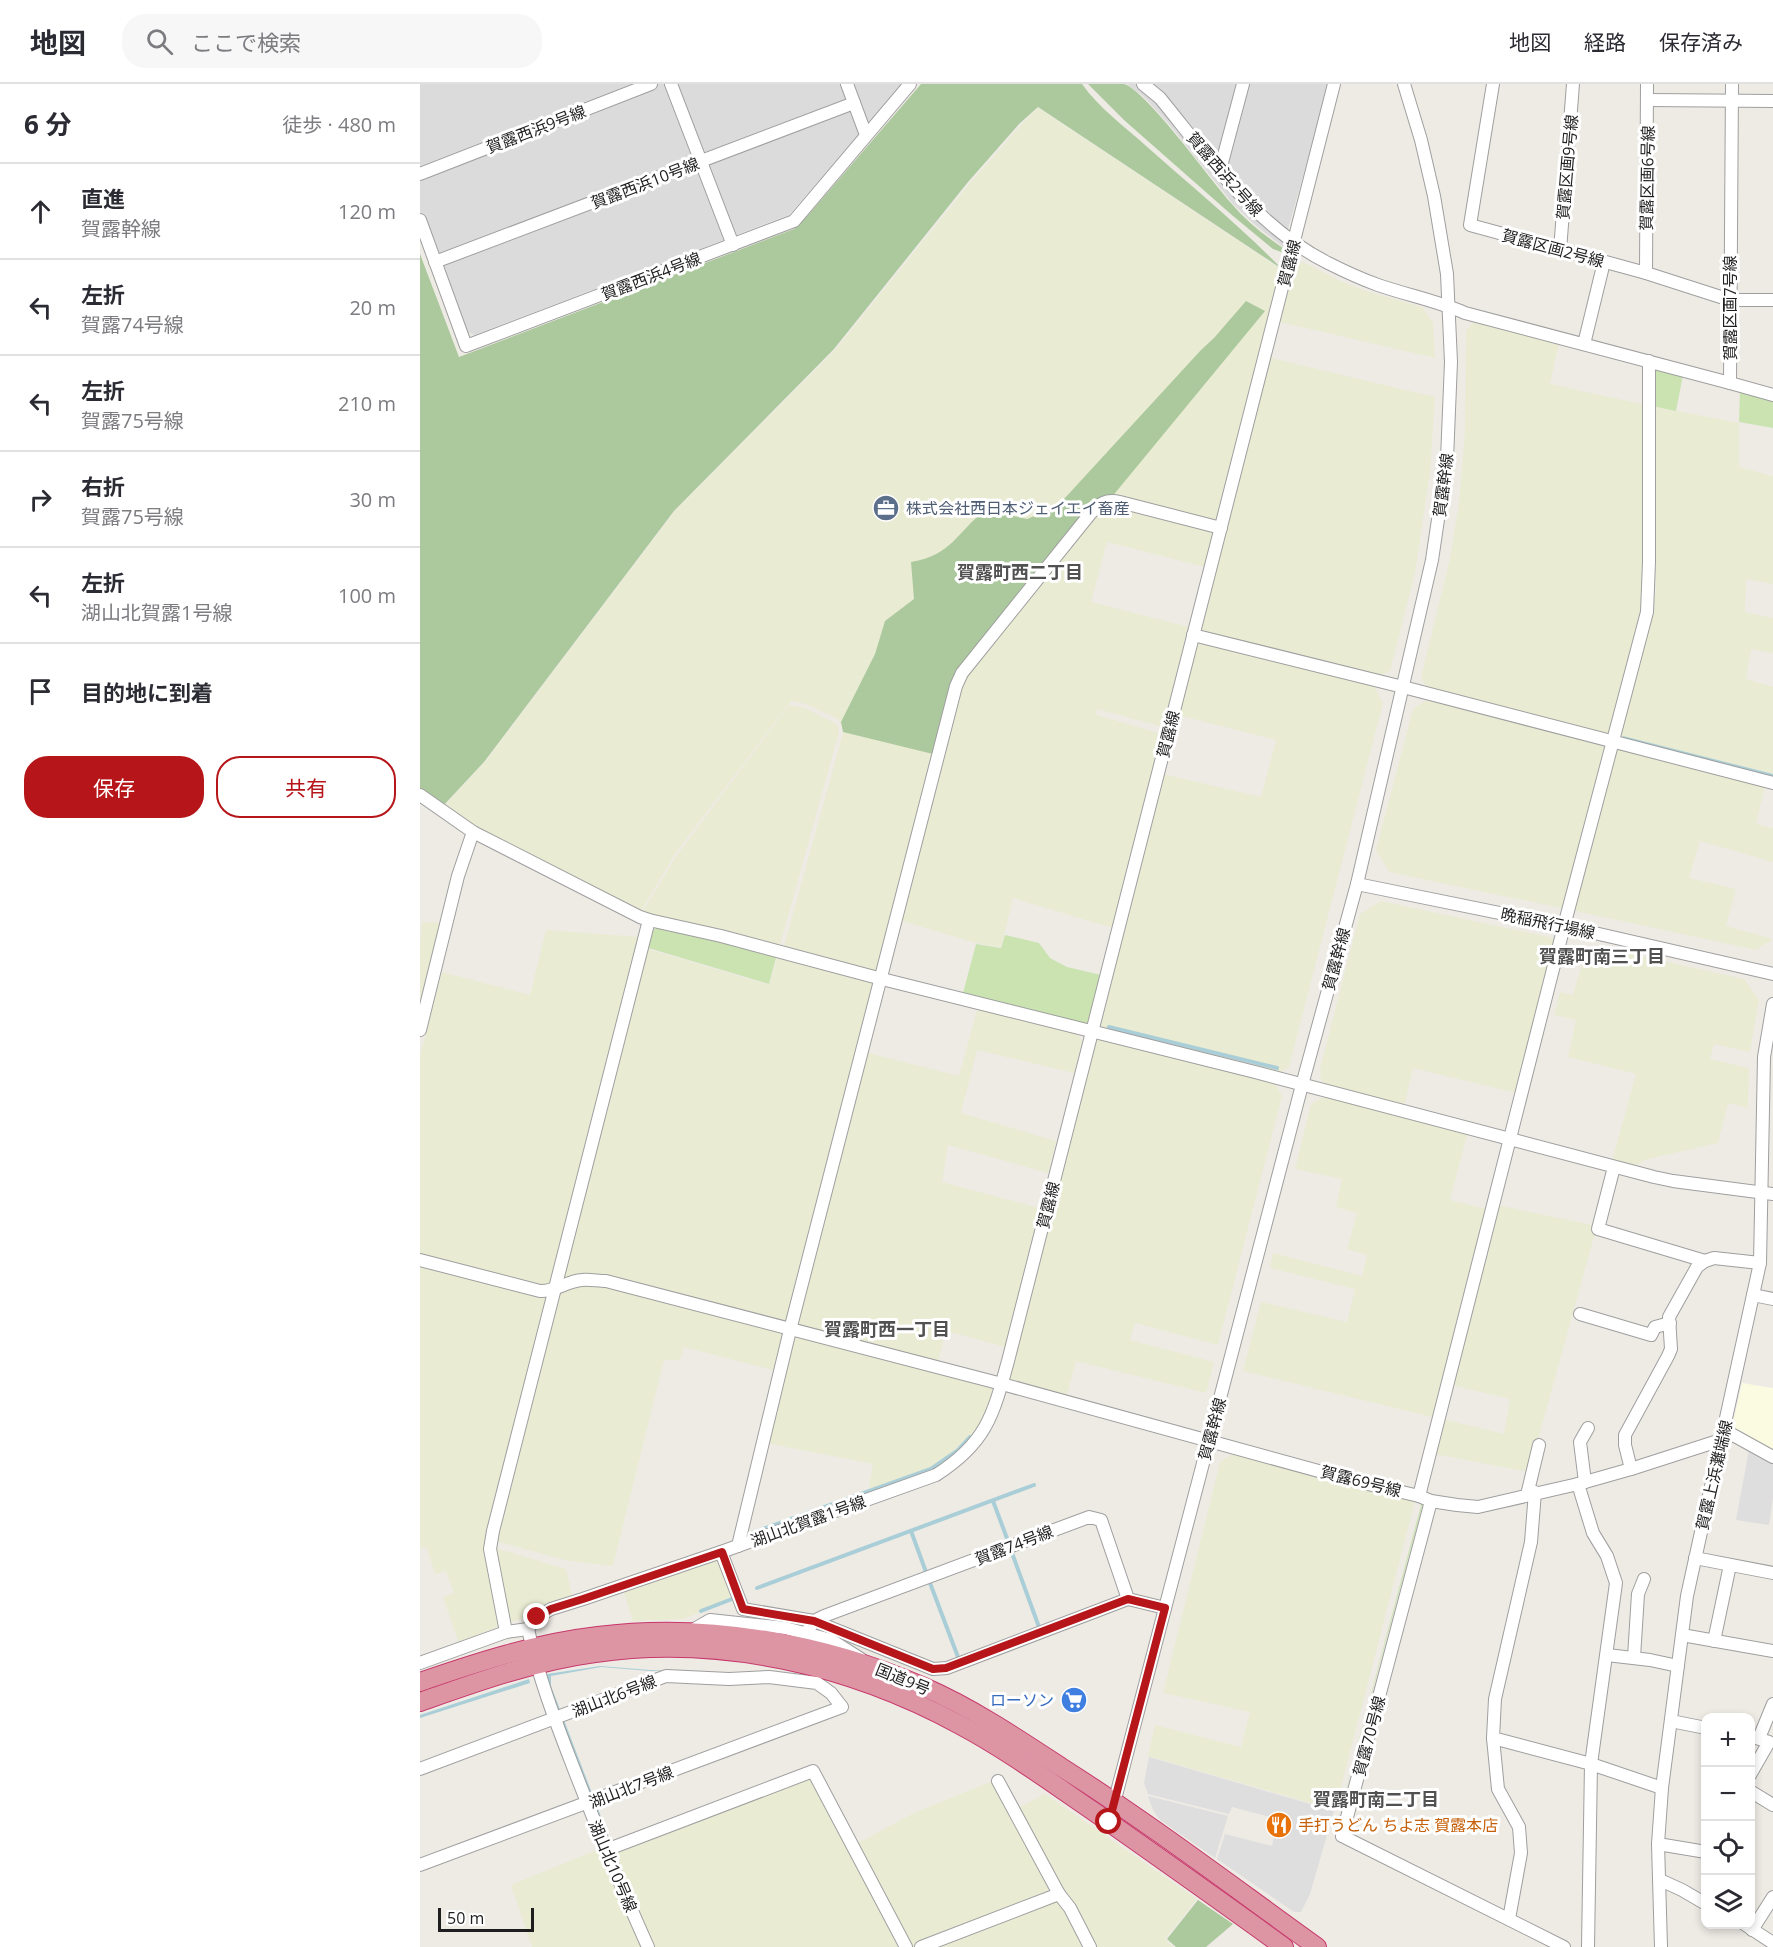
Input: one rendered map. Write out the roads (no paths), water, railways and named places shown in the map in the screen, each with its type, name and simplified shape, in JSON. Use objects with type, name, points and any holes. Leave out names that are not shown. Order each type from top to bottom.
[{"type":"highway","name":"国道9号","points":[[420,1702],[534,1657],[606,1635],[687,1633],[776,1642],[814,1651],[872,1667],[926,1688],[978,1714],[1114,1801],[1317,1947]]},
{"type":"highway","name":"国道9号","points":[[420,1682],[534,1657],[679,1648],[746,1654],[821,1668],[897,1694],[960,1724],[1005,1751],[1109,1822],[1282,1946]]},
{"type":"street","name":"賀露西浜9号線","points":[[420,174],[651,84]]},
{"type":"street","points":[[671,84],[733,245]]},
{"type":"street","points":[[847,84],[866,135]]},
{"type":"street","name":"賀露西浜4号線","points":[[420,220],[466,346],[794,220],[910,84]]},
{"type":"street","name":"賀露西浜2号線","points":[[1143,84],[1160,98],[1243,199],[1294,244],[1377,285],[1448,306]]},
{"type":"street","points":[[1220,170],[1243,84]]},
{"type":"street","name":"賀露線","points":[[1002,1384],[1334,84]]},
{"type":"street","name":"賀露幹線","points":[[1109,1822],[1357,884],[1432,561],[1447,459],[1451,362],[1447,274],[1434,196],[1421,140],[1404,84]]},
{"type":"street","name":"賀露区画2号線","points":[[1493,84],[1470,225],[1646,273],[1730,300],[1773,300]]},
{"type":"street","name":"賀露区画9号線","points":[[1560,250],[1573,84]]},
{"type":"street","name":"賀露区画6号線","points":[[1646,273],[1647,84]]},
{"type":"street","name":"賀露区画7号線","points":[[1448,306],[1465,313],[1730,383],[1732,84]]},
{"type":"street","points":[[1647,100],[1773,101]]},
{"type":"street","name":"賀露西浜10号線","points":[[435,262],[854,103]]},
{"type":"street","points":[[1584,344],[1604,262]]},
{"type":"street","points":[[1425,1499],[1564,926],[1647,612],[1649,596],[1649,361]]},
{"type":"street","points":[[1730,383],[1773,395]]},
{"type":"street","points":[[738,1546],[790,1330],[956,686],[962,673],[1098,505],[1106,501],[1120,502],[1221,528]]},
{"type":"street","points":[[1193,635],[1773,783]]},
{"type":"street","points":[[420,795],[473,832],[649,920],[721,936],[882,980],[1302,1085],[1614,1167],[1673,1181],[1768,1192]]},
{"type":"street","points":[[420,1030],[458,876],[473,832]]},
{"type":"street","name":"晩稲飛行場線","points":[[1357,884],[1564,926],[1773,974]]},
{"type":"street","points":[[506,1632],[490,1549],[493,1531],[649,920]]},
{"type":"street","name":"賀露上浜灘端線","points":[[1661,1947],[1658,1844],[1662,1788],[1682,1635],[1695,1558],[1760,1263],[1768,1192],[1768,1093],[1764,1057],[1773,1004]]},
{"type":"street","points":[[1614,1167],[1598,1229],[1705,1261]]},
{"type":"street","points":[[1631,1469],[1625,1435],[1671,1349],[1669,1317],[1694,1271],[1705,1261],[1718,1258],[1760,1263]]},
{"type":"street","name":"賀露69号線","points":[[420,1260],[540,1291],[549,1292],[557,1287],[581,1280],[606,1281],[1002,1384],[1425,1499],[1478,1507],[1631,1469],[1723,1435]]},
{"type":"street","points":[[1753,1295],[1773,1299]]},
{"type":"street","points":[[1580,1314],[1651,1335],[1655,1328],[1670,1323]]},
{"type":"street","name":"湖山北賀露1号線","points":[[528,1629],[537,1617],[551,1609],[722,1552],[936,1475],[956,1462],[975,1444],[987,1426],[1002,1384]]},
{"type":"street","points":[[1588,1428],[1580,1442],[1581,1483],[1593,1533],[1607,1556],[1616,1583],[1591,1764],[1588,1947]]},
{"type":"street","points":[[1723,1435],[1773,1457]]},
{"type":"street","points":[[1509,1919],[1521,1853],[1519,1827],[1498,1789],[1493,1738],[1495,1699],[1531,1542],[1531,1494],[1539,1445]]},
{"type":"street","name":"賀露70号線","points":[[1425,1499],[1342,1836],[1563,1947]]},
{"type":"street","name":"賀露74号線","points":[[811,1627],[1089,1516],[1101,1520],[1128,1599]]},
{"type":"street","points":[[722,1552],[743,1609],[759,1618]]},
{"type":"street","points":[[1695,1558],[1773,1573]]},
{"type":"street","points":[[1714,1641],[1730,1565]]},
{"type":"street","points":[[1634,1657],[1638,1594],[1644,1579]]},
{"type":"street","points":[[687,1633],[710,1620],[759,1618],[811,1627],[933,1669],[946,1668],[1128,1599],[1165,1608]]},
{"type":"street","points":[[811,1627],[848,1649],[872,1667]]},
{"type":"street","points":[[420,1663],[506,1632],[528,1629],[534,1657]]},
{"type":"street","points":[[1682,1635],[1773,1651]]},
{"type":"street","points":[[1607,1655],[1634,1657],[1678,1666]]},
{"type":"street","name":"湖山北10号線","points":[[534,1657],[587,1803],[648,1947]]},
{"type":"street","name":"湖山北6号線","points":[[420,1769],[666,1676],[729,1679],[769,1677],[817,1683],[831,1693],[842,1707]]},
{"type":"street","points":[[1755,1766],[1769,1742],[1755,1737],[1773,1704]]},
{"type":"street","name":"湖山北7号線","points":[[420,1865],[842,1707]]},
{"type":"street","points":[[1671,1721],[1701,1727]]},
{"type":"street","points":[[1493,1738],[1591,1764],[1662,1788]]},
{"type":"street","points":[[606,1850],[813,1771],[906,1947]]},
{"type":"street","points":[[998,1781],[1090,1947]]},
{"type":"street","points":[[1755,1794],[1773,1805]]},
{"type":"street","points":[[1658,1844],[1701,1851]]},
{"type":"street","points":[[1660,1880],[1701,1901]]},
{"type":"street","points":[[921,1947],[1059,1894]]},
{"type":"street","points":[[1755,1919],[1773,1897]]},
{"type":"street","points":[[1751,1929],[1773,1943]]},
{"type":"water","points":[[1623,736],[1773,774],[1773,777],[1623,738]]},
{"type":"water","points":[[600,1666],[675,1670],[650,1671],[601,1667],[551,1676],[551,1686],[611,1843],[608,1845],[546,1679],[547,1674]]},
{"type":"water","points":[[529,1679],[530,1683],[420,1718],[420,1715]]},
{"type":"waterway","points":[[1109,1027],[1277,1068]]},
{"type":"waterway","points":[[749,1534],[931,1469],[957,1451],[970,1437]]},
{"type":"waterway","points":[[757,1588],[1034,1485]]},
{"type":"waterway","points":[[993,1501],[1008,1541]]},
{"type":"waterway","points":[[911,1531],[926,1572]]},
{"type":"waterway","points":[[1012,1553],[1039,1627]]},
{"type":"waterway","points":[[930,1583],[958,1657]]},
{"type":"waterway","points":[[701,1611],[732,1599]]},
{"type":"place","name":"株式会社西日本ジェイエイ畜産","points":[[886,508]]},
{"type":"place","name":"ローソン","points":[[1074,1700]]},
{"type":"place","name":"手打うどん ちよ志 賀露本店","points":[[1279,1825]]},
{"type":"district","name":"賀露町西二丁目","points":[[1020,573]]},
{"type":"district","name":"賀露町南三丁目","points":[[1602,957]]},
{"type":"district","name":"賀露町西一丁目","points":[[887,1330]]},
{"type":"district","name":"賀露町南二丁目","points":[[1376,1800]]}]
